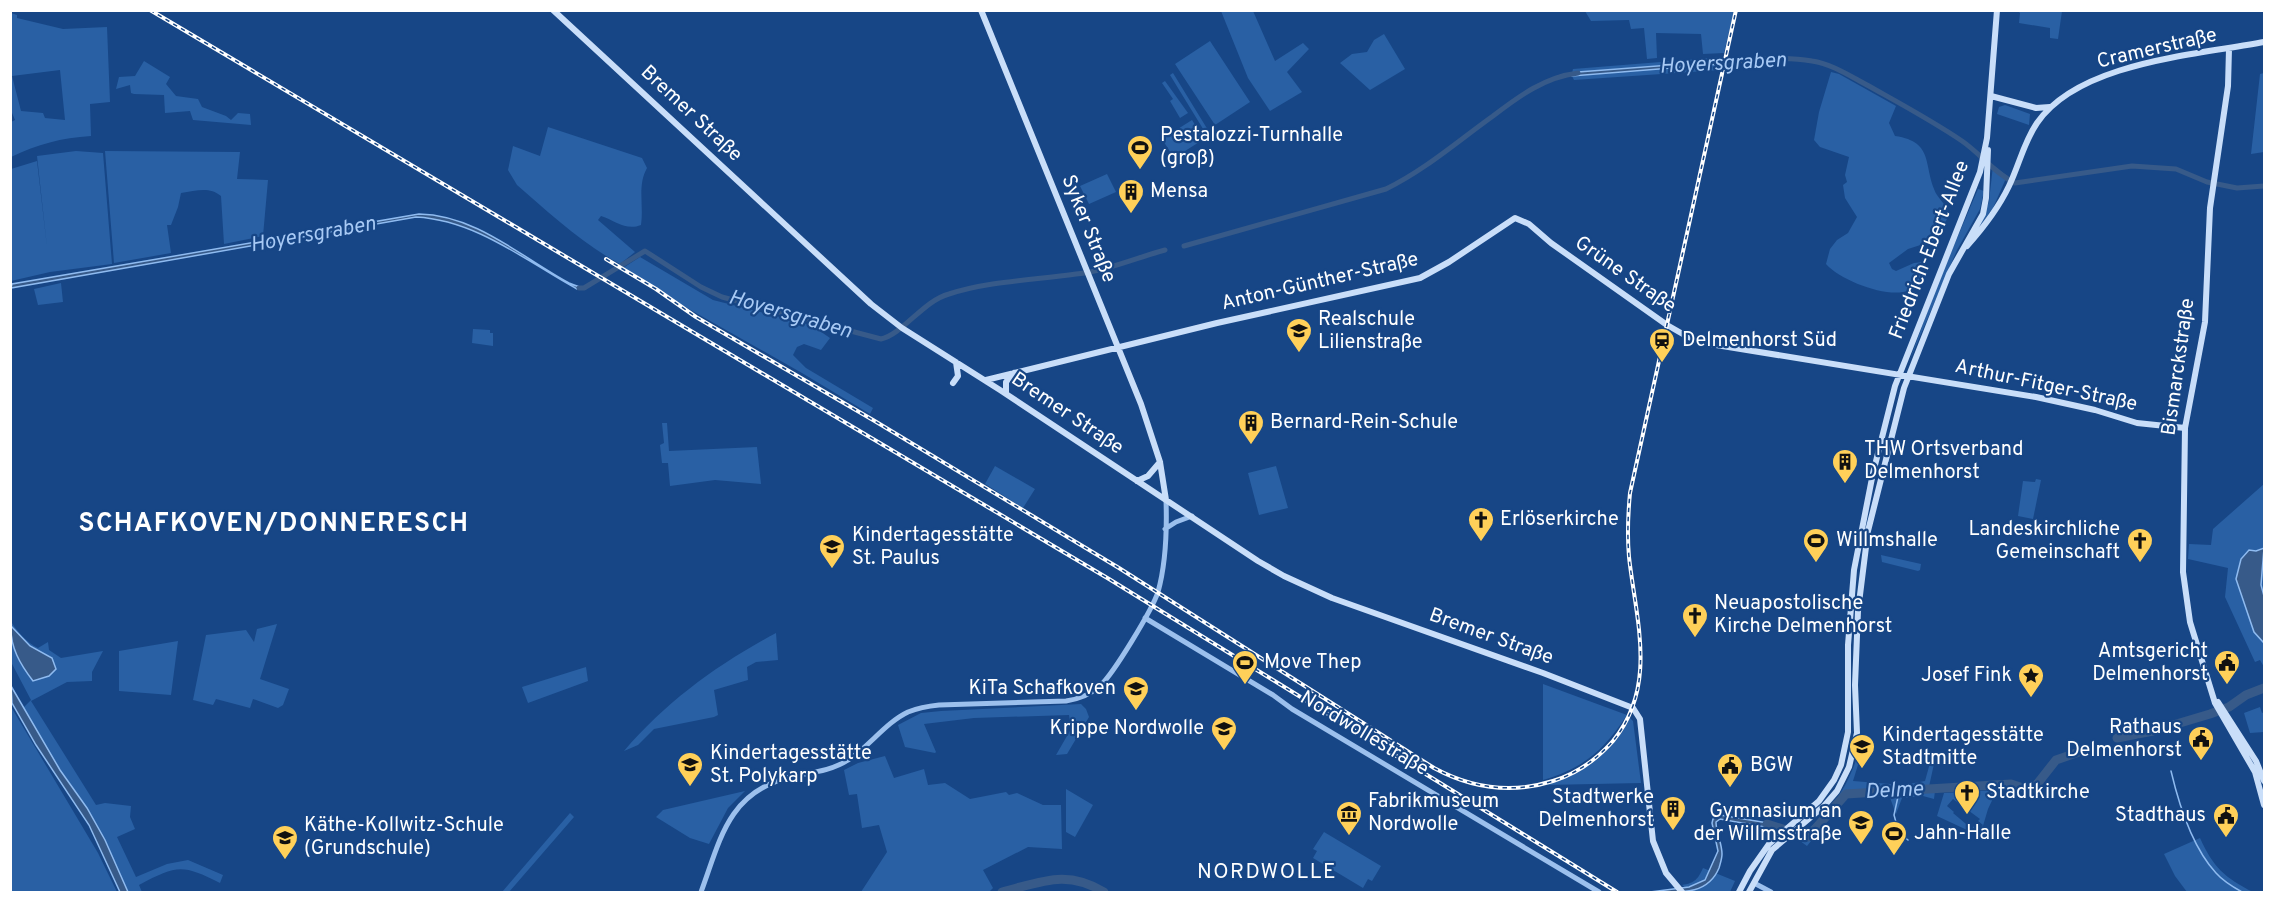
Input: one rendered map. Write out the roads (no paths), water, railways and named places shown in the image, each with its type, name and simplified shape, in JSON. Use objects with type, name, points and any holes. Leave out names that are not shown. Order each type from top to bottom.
[{"type":"main road","name":"Bremer Straße","points":[[553,10],[872,304],[900,327],[1006,393],[1258,561],[1313,591],[1627,704],[1636,711],[1640,719],[1653,841],[1663,867],[1682,892]]},
{"type":"main road","name":"Syker Straße","points":[[981,10],[1145,415],[1160,462],[1166,500]]},
{"type":"main road","name":"Friedrich-Ebert-Allee","points":[[1749,892],[1772,850],[1788,832],[1824,806],[1837,791],[1849,767],[1857,733],[1858,611],[1863,563],[1877,488],[1902,393],[1934,310],[1959,255],[1983,214],[1986,198],[1987,138],[1997,10]]},
{"type":"main road","name":"Cramerstraße","points":[[1959,255],[1991,218],[2011,183],[2027,140],[2037,124],[2050,107],[2075,88],[2115,72],[2265,42]]},
{"type":"main road","name":"Bismarckstraße","points":[[2224,716],[2210,688],[2190,622],[2185,594],[2183,556],[2185,428],[2206,314],[2213,183],[2228,86],[2229,49]]},
{"type":"main road","points":[[1991,96],[2032,107],[2050,107]]},
{"type":"main road","points":[[2032,107],[2036,114],[2037,124]]},
{"type":"main road","name":"Friedrich-Ebert-Allee","points":[[1739,892],[1760,856],[1826,794],[1841,765],[1848,732],[1848,645],[1854,570],[1875,463],[1900,374],[1986,161]]},
{"type":"main road","name":"Grüne Straße","points":[[1515,218],[1529,224],[1551,243],[1631,300],[1688,337],[1749,351],[1900,374]]},
{"type":"main road","name":"Anton-Günther-Straße","points":[[986,380],[1271,310],[1420,278],[1449,262],[1515,218]]},
{"type":"main road","points":[[953,383],[958,376],[956,362]]},
{"type":"main road","points":[[1006,393],[1006,382],[1016,372]]},
{"type":"main road","name":"Arthur-Fitger-Straße","points":[[1900,374],[2036,397],[2137,423],[2185,428]]},
{"type":"main road","points":[[1137,481],[1148,476],[1160,462]]},
{"type":"main road","points":[[2224,716],[2256,760],[2265,781]]},
{"type":"main road","points":[[2224,716],[2255,771],[2265,805]]},
{"type":"street","points":[[702,892],[726,825],[734,811],[756,790],[774,782],[841,764],[907,712],[939,705],[1066,701],[1084,696],[1099,687],[1145,618],[1158,592],[1163,561],[1166,500]]},
{"type":"street","points":[[1165,529],[1191,516]]},
{"type":"street","name":"Nordwollestraße","points":[[1145,618],[1273,695],[1292,709],[1599,892]]},
{"type":"street","points":[[1754,883],[1772,892]]},
{"type":"water","points":[[1723,61],[1721,64],[1572,76],[1572,73],[1578,72]]},
{"type":"water","points":[[419,214],[440,216],[479,229],[551,273],[586,289],[577,289],[480,234],[438,220],[416,217],[11,288],[12,284]]},
{"type":"water","points":[[2264,548],[2261,585],[2264,596],[2264,643],[2254,632],[2236,579],[2241,559],[2249,550],[2256,551]]},
{"type":"water","points":[[11,626],[30,646],[52,658],[56,669],[49,676],[33,681],[17,655],[12,641]]},
{"type":"water","points":[[11,686],[60,770],[87,808],[105,840],[128,892],[120,892],[89,825],[36,745],[12,703]]},
{"type":"water","points":[[1720,815],[1780,825],[1776,829],[1720,819],[1716,822],[1722,856],[1714,877],[1707,884],[1690,891],[1650,892],[1689,887],[1705,880],[1718,851],[1712,823],[1713,819]]},
{"type":"waterway","name":"Hoyersgraben","points":[[1716,63],[1788,58],[1812,61],[1834,68],[1950,133],[2015,183],[2132,166],[2176,169],[2207,182],[2237,188],[2264,186]]},
{"type":"waterway","name":"Hoyersgraben","points":[[1184,246],[1386,189],[1428,164],[1523,95],[1543,83],[1578,73]]},
{"type":"waterway","name":"Hoyersgraben","points":[[579,288],[584,288],[645,251],[701,287],[722,297],[881,339],[897,331],[930,303],[949,294],[996,284],[1087,272],[1165,250]]},
{"type":"waterway","name":"Delme","points":[[2117,738],[2153,731],[2210,714],[2229,707],[2246,695],[2264,688]]},
{"type":"waterway","name":"Delme","points":[[1767,824],[1808,837],[1846,794],[2011,784],[2026,789],[2034,788],[2056,760],[2082,751]]},
{"type":"waterway","points":[[2171,771],[2182,811],[2200,851],[2219,876],[2242,892]]},
{"type":"waterway","points":[[1899,792],[1894,815],[1899,833],[1908,840]]},
{"type":"waterway","name":"Delme","points":[[1002,892],[1042,882],[1066,879],[1090,885],[1104,892]]},
{"type":"railway","points":[[150,10],[1109,579],[1617,892]]},
{"type":"railway","points":[[606,259],[656,289],[696,317],[1119,568],[1434,768],[1462,780],[1492,787],[1538,785],[1570,774],[1600,754],[1613,741],[1627,720],[1635,698],[1640,675],[1640,652],[1628,549],[1630,493],[1736,10]]},
{"type":"place","name":"Pestalozzi-Turnhalle (groß)","points":[[1140,171]]},
{"type":"place","name":"Mensa","points":[[1131,215]]},
{"type":"place","name":"Realschule Lilienstraße","points":[[1299,354]]},
{"type":"place","name":"Delmenhorst Süd","points":[[1662,364]]},
{"type":"place","name":"Bernard-Rein-Schule","points":[[1251,446]]},
{"type":"place","name":"THW Ortsverband Delmenhorst","points":[[1845,485]]},
{"type":"place","name":"Erlöserkirche","points":[[1481,543]]},
{"type":"place","name":"Willmshalle","points":[[1816,564]]},
{"type":"place","name":"Landeskirchliche Gemeinschaft","points":[[2140,564]]},
{"type":"place","name":"Kindertagesstätte St. Paulus","points":[[832,570]]},
{"type":"place","name":"Neuapostolische Kirche Delmenhorst","points":[[1695,639]]},
{"type":"place","name":"Move Thep","points":[[1245,686]]},
{"type":"place","name":"Amtsgericht Delmenhorst","points":[[2227,686]]},
{"type":"place","name":"Josef Fink","points":[[2031,699]]},
{"type":"place","name":"KiTa Schafkoven","points":[[1136,712]]},
{"type":"place","name":"Krippe Nordwolle","points":[[1224,752]]},
{"type":"place","name":"Rathaus Delmenhorst","points":[[2201,762]]},
{"type":"place","name":"Kindertagesstätte Stadtmitte","points":[[1862,770]]},
{"type":"place","name":"Kindertagesstätte St. Polykarp","points":[[690,788]]},
{"type":"place","name":"BGW","points":[[1730,789]]},
{"type":"place","name":"Stadtkirche","points":[[1967,816]]},
{"type":"place","name":"Stadtwerke Delmenhorst","points":[[1673,832]]},
{"type":"place","name":"Fabrikmuseum Nordwolle","points":[[1349,837]]},
{"type":"place","name":"Stadthaus","points":[[2226,839]]},
{"type":"place","name":"Gymnasium an der Willmsstraße","points":[[1861,846]]},
{"type":"place","name":"Jahn-Halle","points":[[1894,857]]},
{"type":"place","name":"Käthe-Kollwitz-Schule (Grundschule)","points":[[285,861]]},
{"type":"district","name":"SCHAFKOVEN/DONNERESCH","points":[[274,524]]},
{"type":"district","name":"NORDWOLLE","points":[[1267,872]]}]
